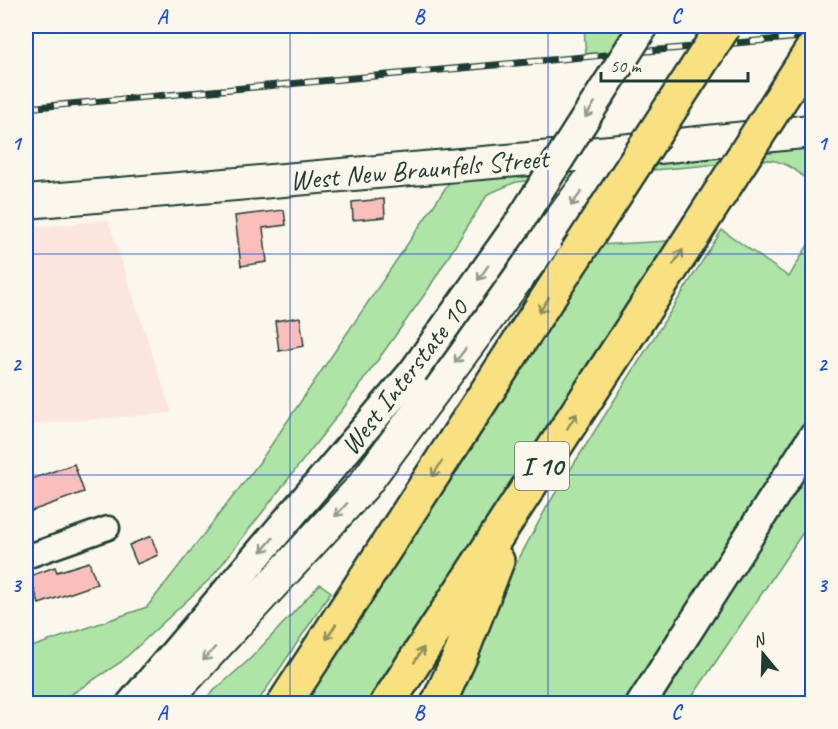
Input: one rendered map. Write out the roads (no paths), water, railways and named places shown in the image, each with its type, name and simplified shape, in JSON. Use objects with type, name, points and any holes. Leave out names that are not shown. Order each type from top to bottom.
[{"type":"highway","points":[[284,704],[724,26]]},
{"type":"highway","name":"I 10","points":[[387,704],[813,50]]},
{"type":"highway","points":[[438,704],[461,654],[520,501]]},
{"type":"main road","name":"West New Braunfels Street","points":[[26,202],[611,152],[813,131]]},
{"type":"main road","points":[[162,704],[363,486],[611,152]]},
{"type":"street","name":"West Interstate 10","points":[[131,704],[413,372],[518,224],[644,26]]},
{"type":"street","points":[[641,704],[813,438]]},
{"type":"street","points":[[26,557],[108,528]]},
{"type":"railway","points":[[26,108],[812,36]]}]
